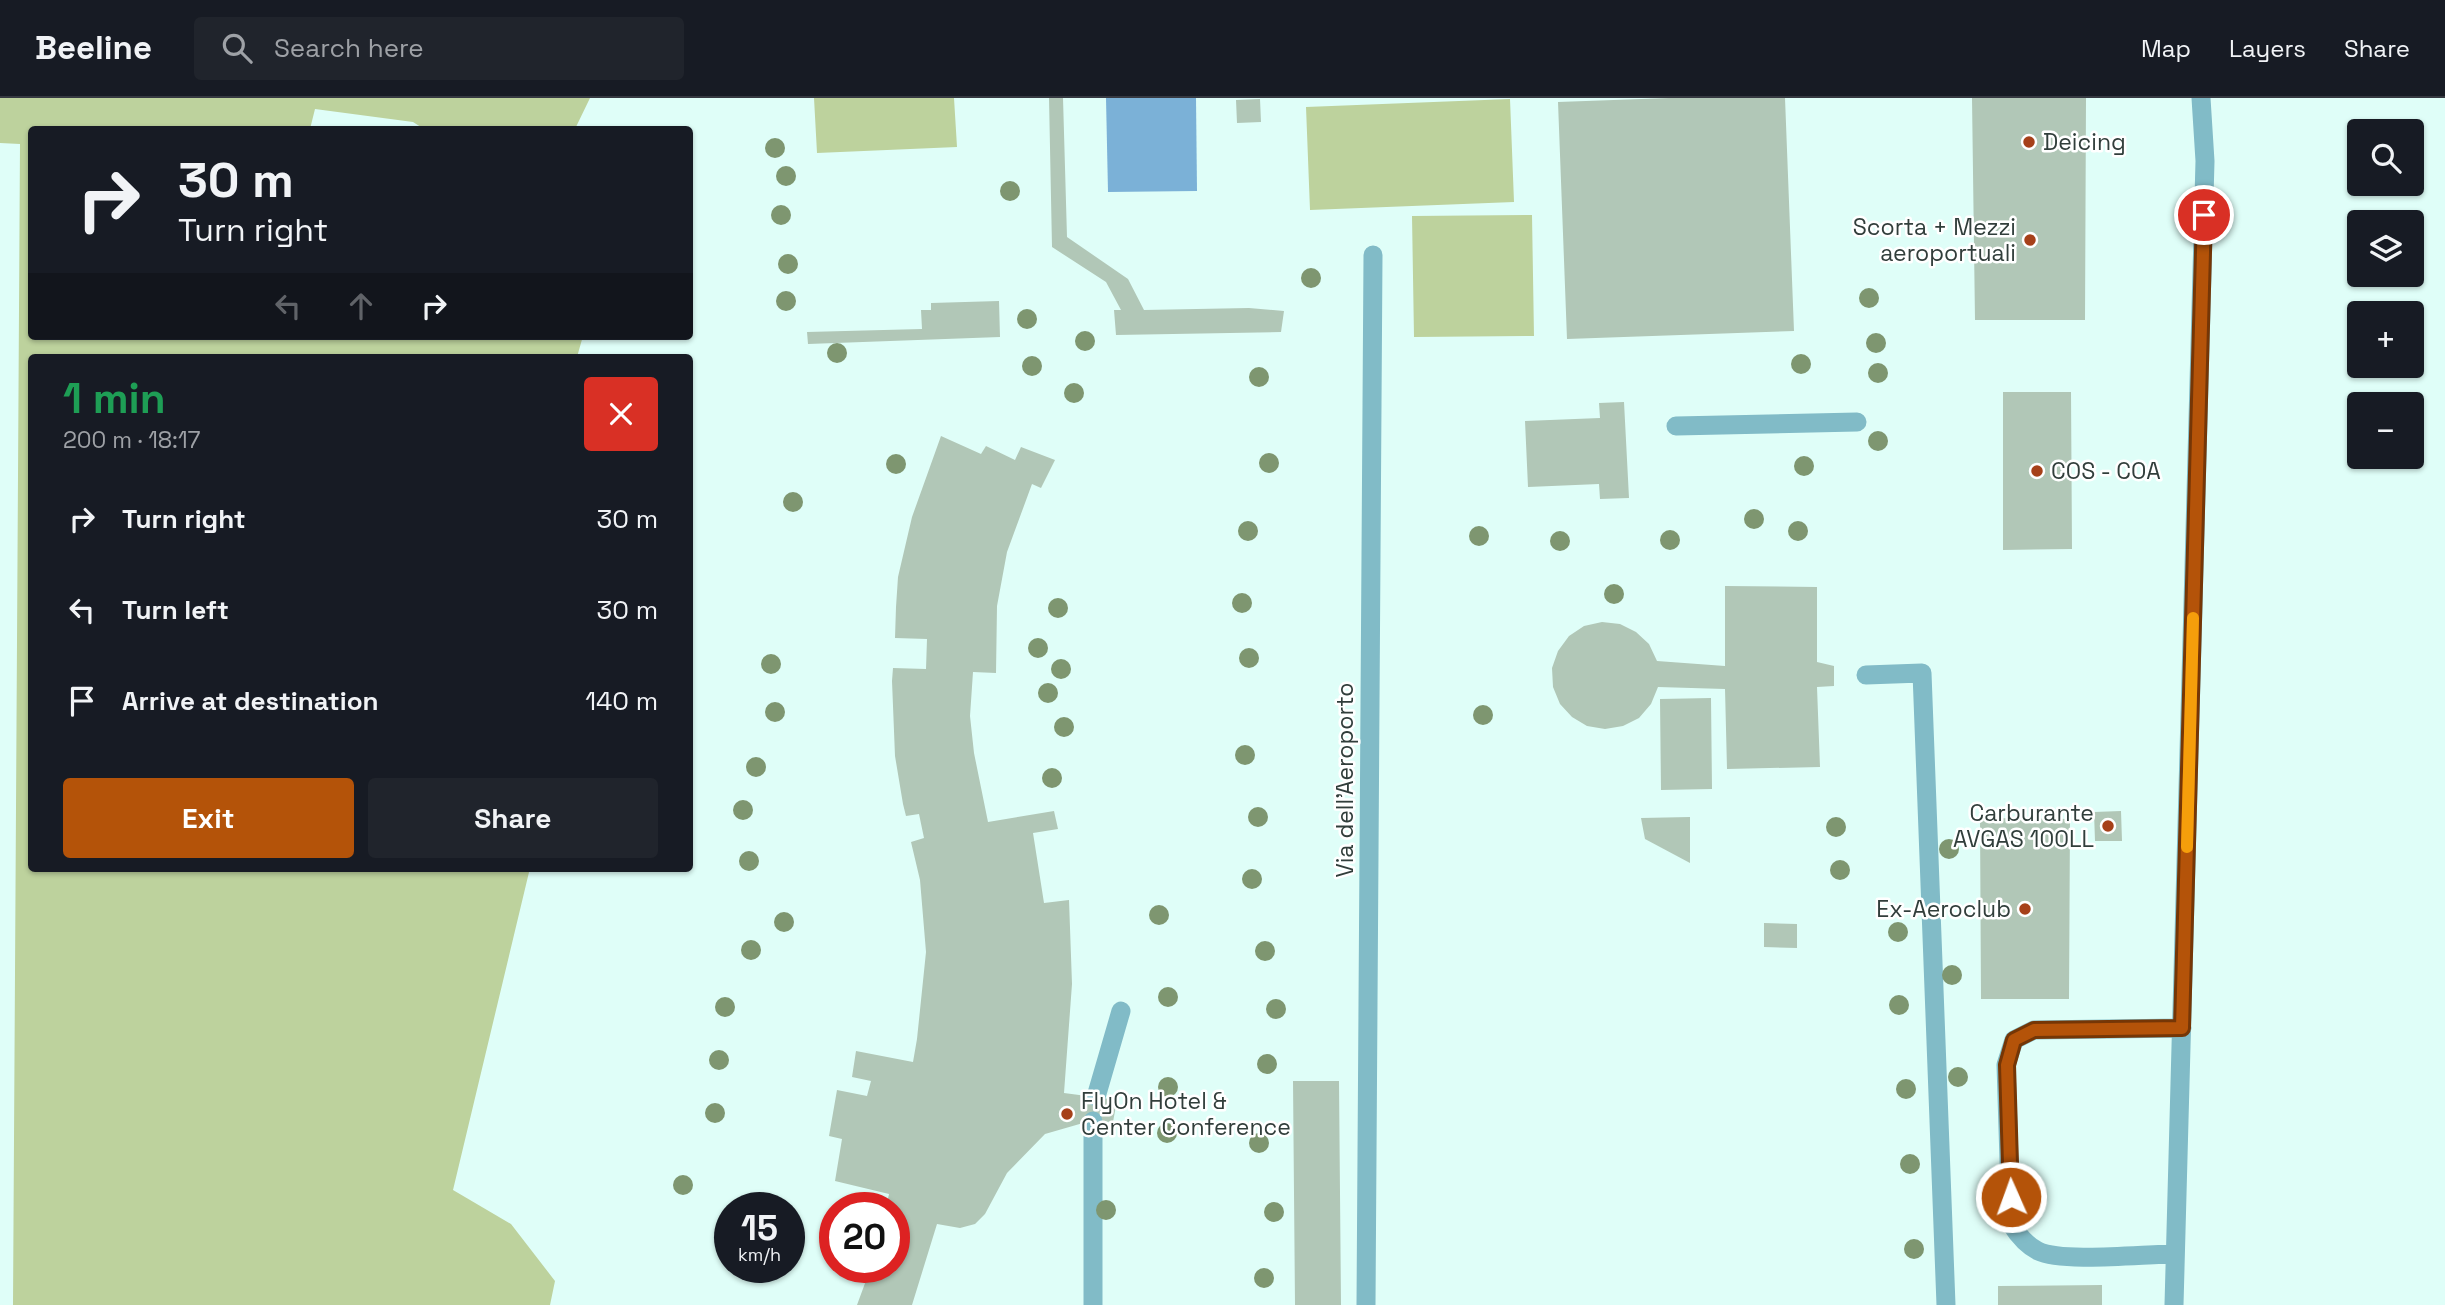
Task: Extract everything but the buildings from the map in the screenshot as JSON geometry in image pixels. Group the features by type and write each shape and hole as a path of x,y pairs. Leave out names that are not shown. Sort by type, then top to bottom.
{"street":[{"path":"2174,1305 2206,161 2201,98"},
{"name":"Via dell'Aeroporto","path":"1366,1305 1373,255"},
{"path":"1676,426 1857,422"},
{"path":"1866,675 1922,673 1946,1305"},
{"path":"1096,1097 1121,1011"},
{"path":"2175,1254 2062,1256 2039,1251 2020,1238 2011,1224 2007,1065 2014,1040 2034,1030 2182,1028"},
{"path":"1093,1121 1093,1305"}],"green space":[{"path":"0,98 590,98 576,126 419,126 413,122 315,109 311,126 28,126 28,340 582,340 578,354 28,354 28,872 529,872 453,1190 511,1224 555,1281 550,1305 13,1305 20,144 0,143"},
{"path":"814,98 954,98 957,147 817,153"},
{"path":"1510,99 1514,202 1310,210 1306,107"},
{"path":"1532,215 1534,336 1414,337 1412,216"}],"water":[{"path":"1106,98 1196,98 1197,191 1108,192"}],"slow traffic":[{"path":"2187,847 2193,618"}],"place":[{"name":"Deicing","path":"2029,142"},
{"name":"Scorta + Mezzi aeroportuali","path":"2030,240"},
{"name":"COS - COA","path":"2037,471"},
{"name":"Carburante AVGAS 100LL","path":"2108,826"},
{"name":"Ex-Aeroclub","path":"2025,909"},
{"name":"FlyOn Hotel & Center Conference","path":"1067,1114"}],"route":[{"path":"2011,1197 2007,1065 2014,1040 2034,1030 2182,1028 2204,215"}]}
